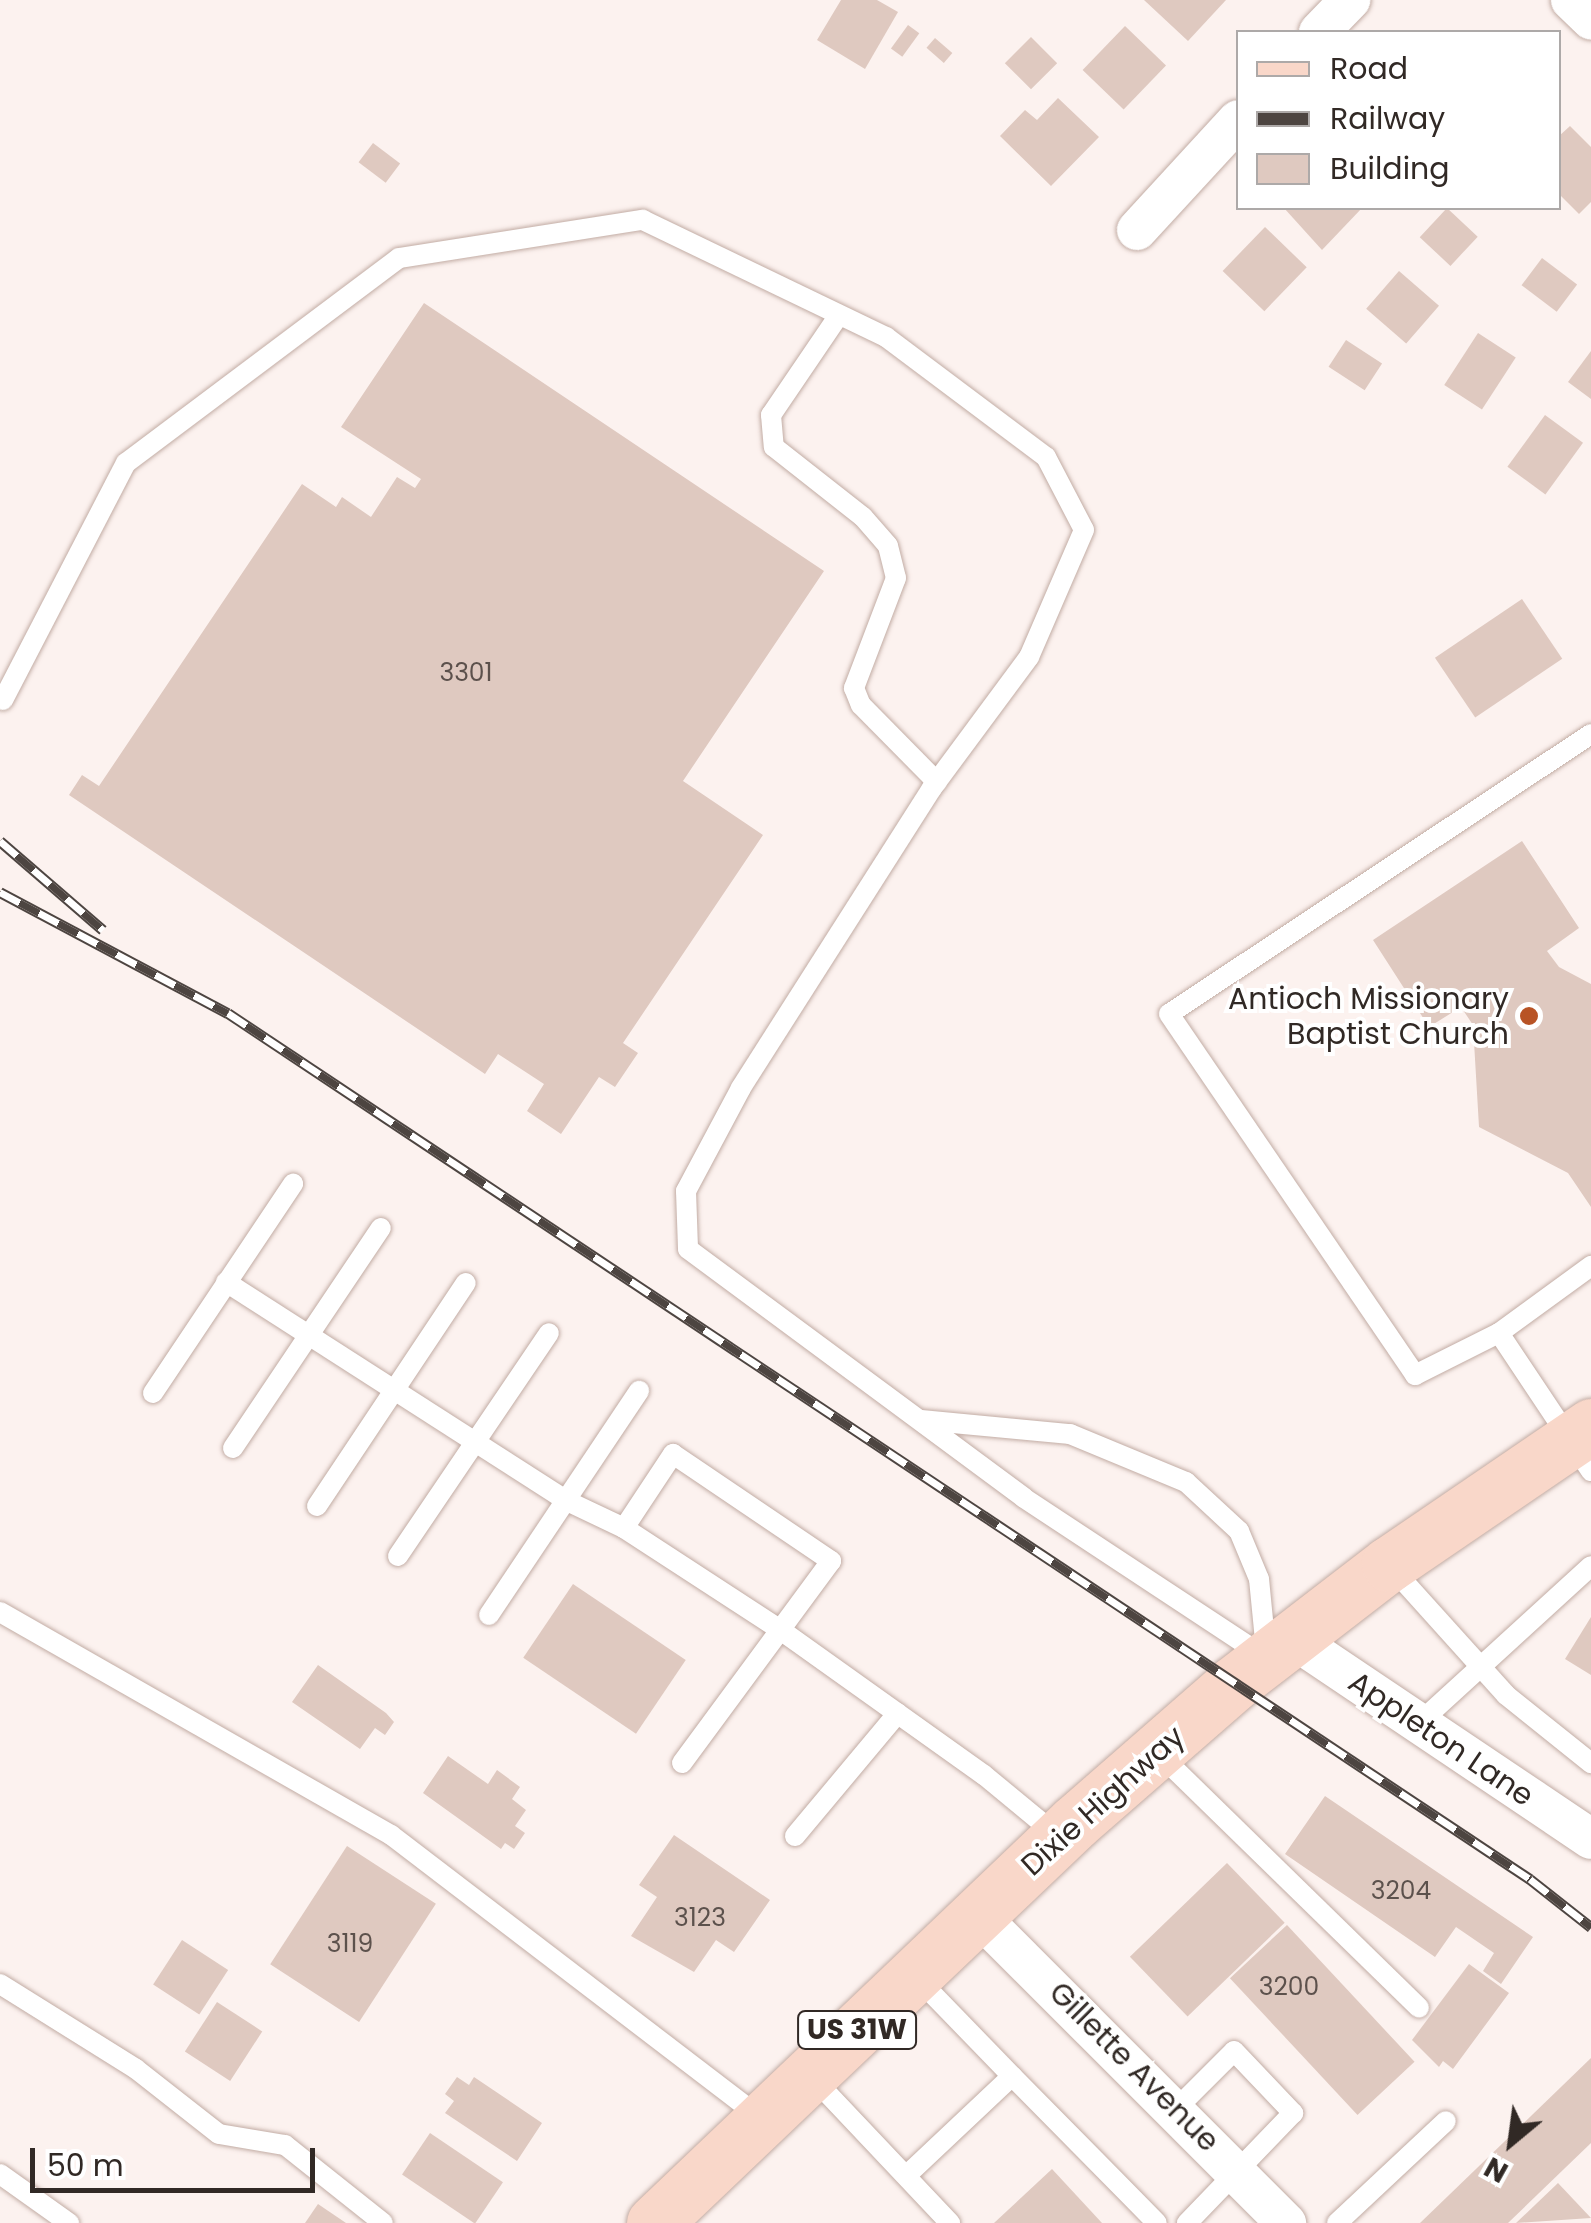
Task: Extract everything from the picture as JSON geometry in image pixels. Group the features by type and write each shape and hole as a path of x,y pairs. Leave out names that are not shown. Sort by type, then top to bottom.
{"main road":[{"name":"Dixie Highway","path":"654,2223 1060,1838 1279,1648 1389,1564 1583,1446"}],"street":[{"path":"1321,30 1350,0"},
{"path":"1571,0 1591,19"},
{"path":"1137,230 1236,122"},
{"name":"Appleton Lane","path":"1279,1648 1418,1724 1591,1839"},
{"name":"Gillette Avenue","path":"978,1915 1286,2223"}],"lane":[{"path":"4,700 126,463 399,258 643,220 886,337 1046,457 1084,530 1030,656 937,782 741,1088 686,1191 688,1249 919,1420 1279,1648"},
{"path":"839,315 771,416 774,447 863,516 888,546 896,578 854,688 862,705 937,782"},
{"path":"1591,734 1169,1014 1414,1374 1499,1333 1591,1266"},
{"path":"153,1393 293,1184"},
{"path":"233,1448 381,1228"},
{"path":"226,1282 565,1500 624,1528 782,1631 1060,1838"},
{"path":"316,1506 466,1283"},
{"path":"398,1556 549,1333"},
{"path":"1499,1333 1583,1446"},
{"path":"489,1615 639,1391"},
{"path":"919,1420 1070,1434 1186,1482 1240,1530 1279,1648"},
{"path":"624,1528 672,1454 831,1561 682,1763"},
{"path":"1389,1564 1482,1669 1591,1762"},
{"path":"1418,1724 1591,1566"},
{"path":"0,1612 391,1835 764,2119"},
{"path":"794,1836 898,1714"},
{"path":"1156,1751 1418,2008"},
{"path":"914,1974 1158,2223"},
{"path":"0,1984 136,2069 219,2134 285,2146 383,2223"},
{"path":"1175,2110 1234,2051 1293,2113 1187,2223"},
{"path":"810,2076 950,2223"},
{"path":"907,2175 1012,2076"},
{"path":"1338,2223 1446,2121"},
{"path":"0,2174 68,2223"}],"building":[{"path":"841,0 877,0 898,12 865,69 817,40"},
{"path":"1144,0 1226,0 1188,41"},
{"path":"908,25 919,33 902,57 891,48"},
{"path":"1125,26 1166,66 1124,109 1083,70"},
{"path":"1031,37 1057,63 1031,89 1005,63"},
{"path":"935,38 952,53 944,63 926,48"},
{"path":"1058,98 1099,137 1051,186 1000,136 1025,110 1037,120"},
{"path":"1570,126 1591,147 1591,202 1579,214 1561,196 1561,134"},
{"path":"373,143 400,163 386,183 359,162"},
{"path":"1286,210 1360,210 1322,250"},
{"path":"1445,210 1478,237 1450,266 1420,237"},
{"path":"1265,227 1307,267 1264,311 1223,271"},
{"path":"1542,258 1577,284 1557,312 1522,285"},
{"path":"1399,271 1439,306 1406,344 1366,309"},
{"path":"424,303 824,571 683,781 763,835 623,1043 638,1053 615,1087 599,1077 561,1134 527,1111 544,1084 498,1054 485,1074 69,795 82,775 99,786 302,484 336,507 342,497 371,517 397,477 415,488 421,479 341,427"},
{"path":"1478,333 1516,358 1482,410 1444,385"},
{"path":"1346,340 1382,363 1365,390 1329,367"},
{"path":"1591,351 1591,399 1568,382"},
{"path":"1545,415 1583,443 1545,494 1507,467"},
{"path":"1522,599 1562,659 1475,717 1435,658"},
{"name":"Antioch Missionary Baptist Church","path":"1522,841 1579,928 1547,951 1559,967 1591,984 1591,1207 1568,1173 1479,1127 1473,1025 1461,1007 1429,1027 1373,940"},
{"path":"573,1584 686,1660 636,1734 523,1658"},
{"path":"1591,1617 1591,1675 1565,1659"},
{"path":"318,1665 386,1713 394,1722 385,1735 375,1728 360,1749 292,1702"},
{"path":"448,1756 488,1784 497,1770 520,1787 512,1799 526,1810 515,1826 525,1833 514,1849 505,1843 501,1849 423,1793"},
{"path":"1325,1796 1533,1937 1501,1984 1483,1971 1494,1953 1456,1927 1435,1957 1285,1854"},
{"path":"674,1835 770,1900 734,1952 716,1940 694,1972 631,1936 657,1897 639,1885"},
{"path":"347,1846 436,1904 359,2022 270,1964"},
{"path":"1227,1863 1285,1923 1188,2016 1130,1957"},
{"path":"1287,1925 1415,2062 1357,2115 1230,1978"},
{"path":"182,1940 228,1970 199,2014 153,1984"},
{"path":"1469,1964 1509,1993 1453,2069 1443,2061 1439,2067 1412,2040"},
{"path":"217,2002 262,2031 230,2081 185,2051"},
{"path":"1591,2058 1591,2143 1508,2223 1420,2223"},
{"path":"457,2077 469,2085 474,2077 542,2123 517,2161 445,2113 454,2101 445,2094"},
{"path":"430,2133 503,2182 474,2223 402,2174"},
{"path":"1052,2169 1102,2223 994,2223"},
{"path":"1558,2183 1591,2218 1516,2223"},
{"path":"318,2204 346,2223 305,2223"}],"railway":[{"path":"0,841 103,930"},
{"path":"0,892 228,1013 1530,1879 1591,1927"}],"place":[{"name":"Antioch Missionary Baptist Church","path":"1529,1016"}]}
